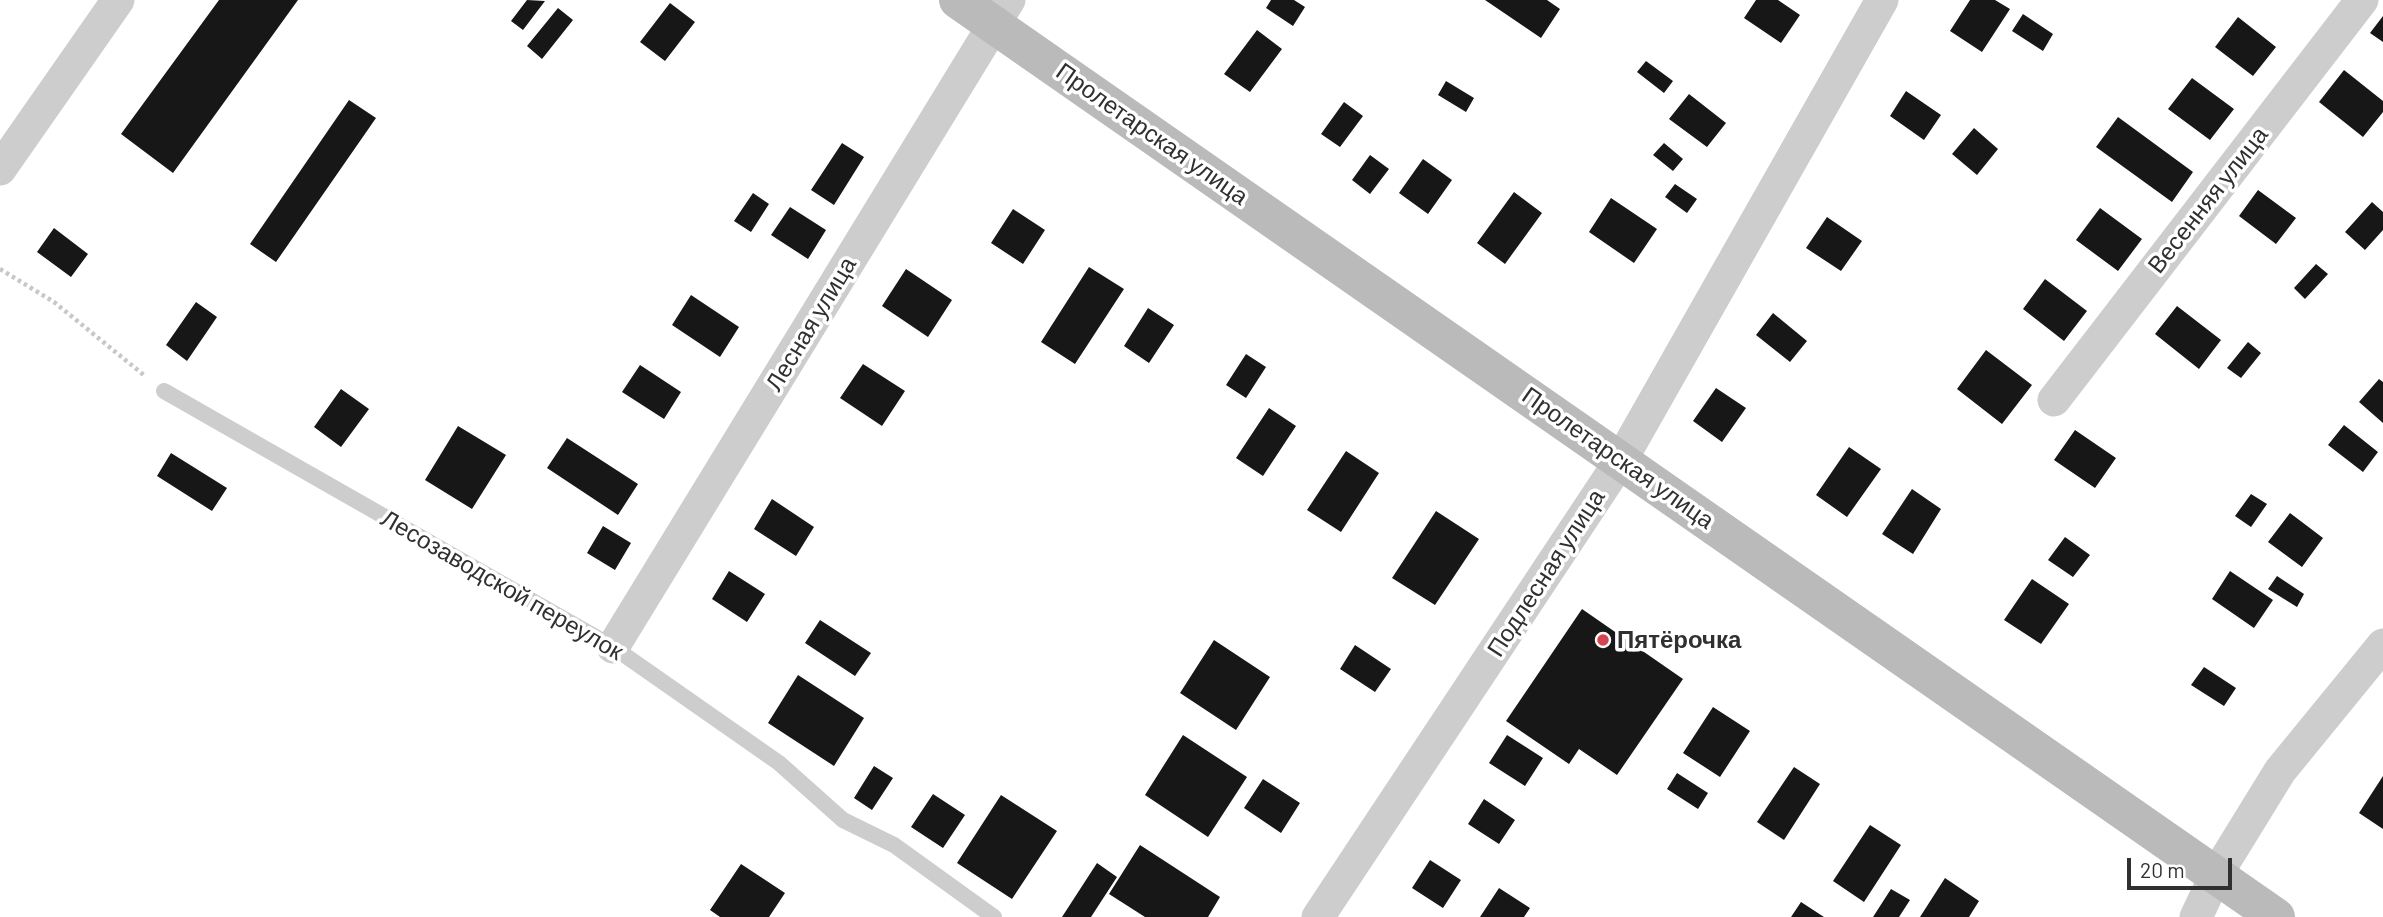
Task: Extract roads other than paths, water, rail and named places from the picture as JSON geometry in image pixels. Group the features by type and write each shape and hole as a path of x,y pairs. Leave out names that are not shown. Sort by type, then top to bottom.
{"street":[{"path":"0,169 118,0"},
{"name":"Пролетарская улица","path":"958,0 1001,12 1621,460 2276,917"},
{"name":"Подлесная улица","path":"1318,917 1621,460 1882,0"},
{"name":"Весенняя улица","path":"2054,400 2362,0"},
{"name":"Лесная улица","path":"613,648 1001,12"},
{"path":"2196,917 2216,875 2280,771 2383,645"}],"lane":[{"name":"Лесозаводской переулок","path":"164,391 613,648 779,763 843,820 894,845 994,917"}],"place":[{"name":"Пятёрочка","path":"1603,640"}]}
